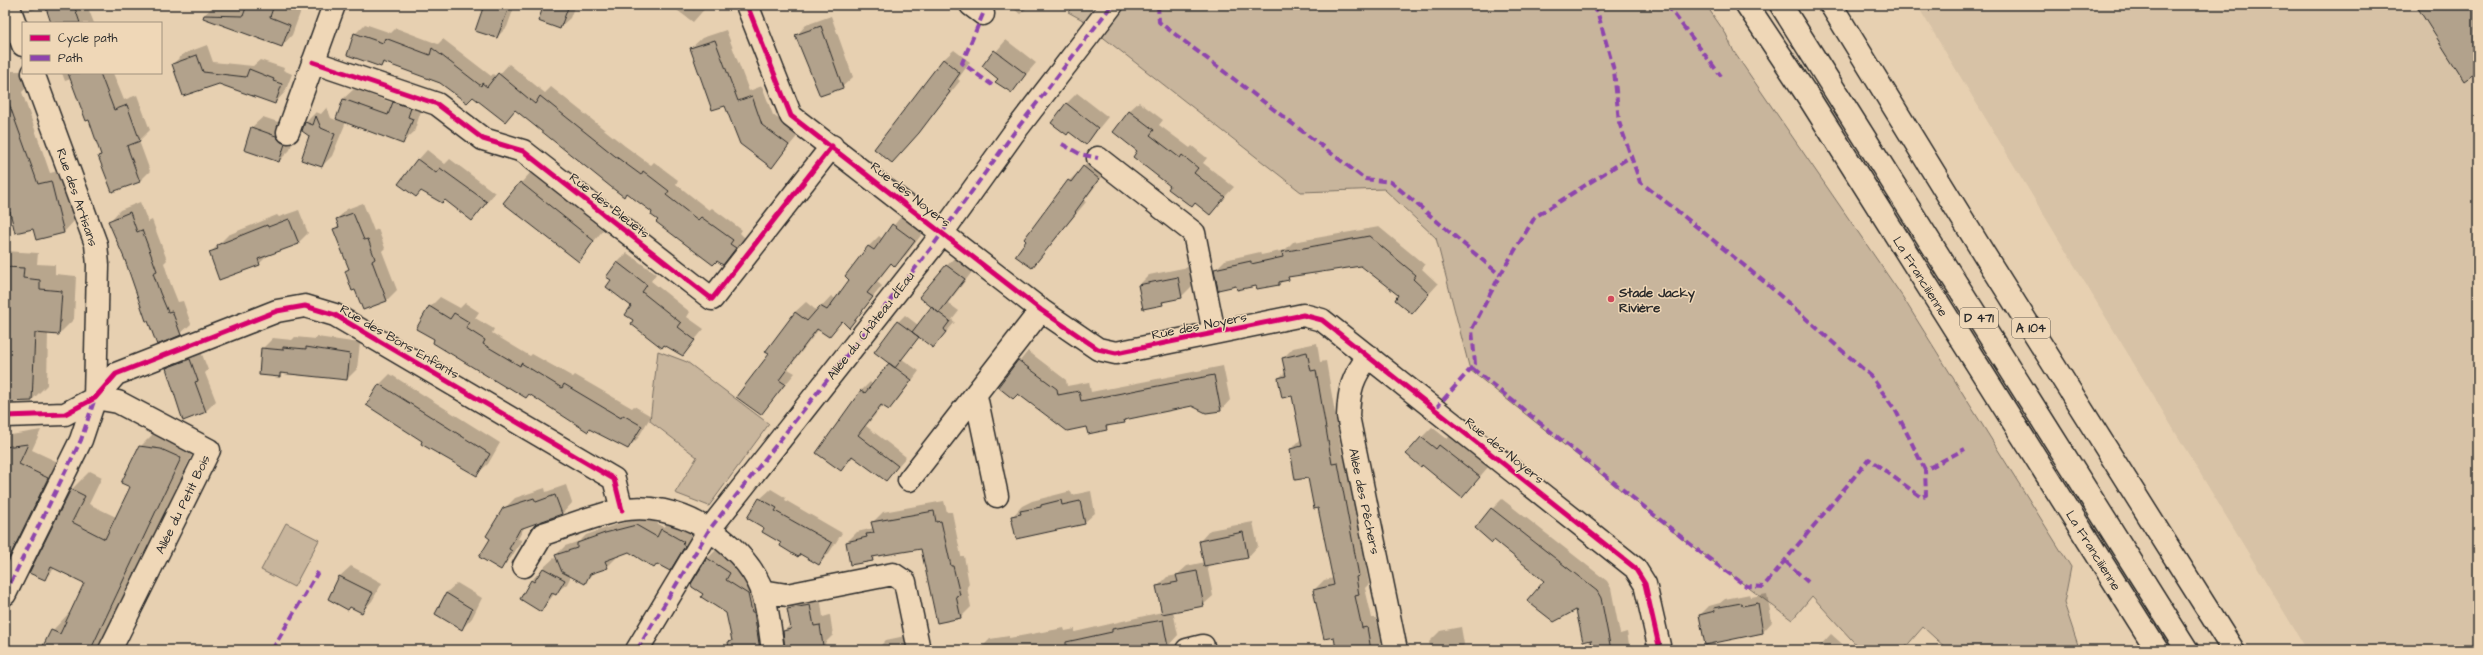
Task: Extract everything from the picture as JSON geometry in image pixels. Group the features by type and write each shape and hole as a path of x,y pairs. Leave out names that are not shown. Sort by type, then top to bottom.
{"main road":[{"path":"8,5 22,42"},
{"path":"288,132 334,5"},
{"name":"Rue des Noyers","path":"747,5 791,116 943,232 1041,310 1098,349 1116,353 1303,315 1322,320 1635,568 1645,584 1660,650"},
{"name":"Allée du Château d'Eau","path":"637,650 709,530 943,232 1013,134 1112,5"},
{"name":"La Francilienne","path":"1748,5 1811,101 2157,650"},
{"name":"D 471","path":"1781,5 2187,650"},
{"name":"A 104","path":"1831,5 1984,254 2234,650"},
{"name":"Rue des Bleuets","path":"313,62 437,104 483,139 523,151 712,299 832,146"},
{"name":"Rue des Artisans","path":"33,74 96,244 98,265 95,398"},
{"path":"1098,158 1194,233 1214,333"},
{"name":"Rue des Bons Enfants","path":"95,398 116,374 277,311 305,306 335,315 614,479 622,510"},
{"path":"909,480 976,396 1041,310"},
{"name":"Allée des Pêchers","path":"1369,356 1357,370 1349,392 1348,416 1396,650"},
{"path":"976,396 997,496"},
{"path":"5,416 65,414 95,398"},
{"path":"5,594 81,440 95,398"},
{"name":"Allée du Petit Bois","path":"95,398 118,402 209,450 110,650"},
{"path":"524,566 543,534 622,510 655,510 684,516 709,530 734,548 747,564 762,591 773,650"},
{"path":"762,591 787,595 893,574 905,582 919,650"}],"shaded area":[{"path":"1075,5 1103,5 1092,25 1068,12"},
{"name":"Stade Jacky Rivière","path":"1105,5 1706,5 1726,34 1734,52 1902,296 2071,567 2064,603 2079,648 2077,650 1948,650 1923,627 1903,650 1861,650 1812,596 1792,620 1676,534 1470,370 1436,238 1384,189 1301,192 1095,31"},
{"path":"1917,5 2478,5 2478,650 2307,650"},
{"path":"658,351 687,362 769,424 709,506 675,493 697,457 650,421"},
{"path":"286,523 319,540 294,587 261,570"}],"building":[{"path":"45,5 74,5 80,22 51,22"},
{"path":"247,5 274,5 270,17 290,25 282,47 203,18 204,15 243,16"},
{"path":"484,5 510,5 497,38 475,31"},
{"path":"544,5 569,5 560,29 538,21"},
{"path":"2416,5 2478,5 2478,71 2464,81"},
{"path":"821,26 843,88 820,96 795,35"},
{"path":"354,33 383,43 385,38 430,55 432,48 481,86 482,83 487,87 498,73 535,104 540,96 615,156 641,175 643,171 669,191 666,195 698,220 701,217 733,240 730,244 736,248 723,265 717,261 713,265 656,222 658,220 651,215 652,212 626,193 624,197 515,110 505,122 473,97 467,103 440,83 383,62 381,67 347,55"},
{"path":"715,40 738,101 752,96 762,125 789,145 772,168 740,144 725,106 712,110 690,48"},
{"path":"994,50 1026,74 1012,93 995,82 998,79 982,66"},
{"path":"197,55 203,72 246,77 249,69 274,79 273,81 282,84 275,104 219,84 183,96 172,64"},
{"path":"943,59 960,73 948,90 950,92 919,133 892,163 874,149"},
{"path":"68,74 100,74 114,110 127,105 140,141 127,146 140,182 112,192 98,156 101,155 89,120 86,121"},
{"path":"7,98 38,184 51,181 64,233 36,240 33,229 15,233 10,212 7,212 5,204 5,99"},
{"path":"343,99 388,115 393,102 411,108 408,117 413,119 403,144 336,119"},
{"path":"1066,103 1098,128 1086,145 1069,132 1067,135 1051,123"},
{"path":"1129,111 1154,130 1150,135 1180,158 1182,155 1198,168 1194,173 1225,197 1210,215 1195,203 1192,207 1168,189 1170,186 1133,157 1137,151 1113,132"},
{"path":"316,116 321,128 335,134 322,167 301,160 309,136 302,131 305,122 313,125"},
{"path":"251,127 276,136 285,144 279,162 244,150"},
{"path":"417,159 436,173 440,168 487,202 472,221 445,200 442,203 421,191 416,197 398,184"},
{"path":"1083,166 1099,179 1075,212 1076,213 1032,268 1015,256 1026,241 1024,239 1068,180 1071,182"},
{"path":"520,182 594,241 579,262 503,203"},
{"path":"130,212 137,232 142,230 157,271 153,273 160,293 168,312 172,311 181,335 157,345 148,321 146,321 125,260 108,221"},
{"path":"353,213 364,240 368,239 375,259 372,261 387,301 363,310 355,290 352,291 345,271 349,269 333,229 339,227 336,219"},
{"path":"289,219 299,244 258,259 260,265 219,280 209,252 218,249 217,245 267,225 268,227"},
{"path":"892,224 915,241 895,267 891,263 867,293 873,297 849,328 842,321 829,337 817,329 779,380 785,384 761,415 736,397 769,354 765,352 795,312 807,321 820,306 827,310 849,280 845,276 868,246 874,250"},
{"path":"1369,236 1416,275 1413,279 1429,294 1412,314 1395,300 1398,295 1361,266 1288,277 1289,280 1279,282 1279,285 1257,289 1256,286 1237,290 1236,286 1218,290 1214,269 1251,261 1251,264 1283,257 1282,252"},
{"path":"617,262 647,285 642,292 681,323 678,327 695,340 683,356 664,345 662,348 631,324 633,320 625,315 631,306 606,287 611,280 606,277"},
{"path":"946,265 965,279 939,313 919,297"},
{"path":"5,267 24,268 23,278 40,280 40,289 62,291 59,335 35,333 32,401 5,402"},
{"path":"1178,277 1182,298 1162,302 1163,305 1143,309 1138,285"},
{"path":"429,306 450,319 454,313 469,322 466,328 485,340 483,344 520,366 521,363 562,388 564,384 621,418 623,415 642,426 628,449 589,429 588,432 529,394 526,398 508,387 507,388 433,343 434,339 416,329"},
{"path":"931,307 950,321 944,329 946,332 933,348 912,332"},
{"path":"897,321 919,337 895,368 874,352"},
{"path":"283,347 306,349 306,347 350,354 347,380 280,373 280,377 259,375 261,348 283,350"},
{"path":"1307,352 1311,371 1316,370 1332,464 1338,463 1359,576 1356,577 1359,595 1355,596 1362,628 1367,627 1371,650 1336,650 1334,637 1324,639 1313,590 1334,585 1318,508 1314,509 1308,478 1295,480 1290,449 1302,446 1292,396 1282,398 1278,378 1286,376 1282,358"},
{"path":"190,359 198,381 195,382 206,412 183,421 166,368"},
{"path":"1018,360 1057,389 1058,395 1079,391 1081,401 1214,375 1221,411 1206,413 1192,406 1124,420 1125,423 1106,426 1107,430 1088,434 1086,427 1067,431 1018,394 1013,399 998,387"},
{"path":"889,363 912,380 889,410 881,405 858,435 898,466 886,481 852,456 841,471 816,453 861,390 865,393"},
{"path":"379,384 490,454 477,476 421,444 422,441 366,405"},
{"path":"1421,437 1436,449 1439,445 1480,477 1462,498 1422,465 1421,467 1406,454"},
{"path":"28,444 19,464 48,478 7,562 5,561 5,447"},
{"path":"139,446 161,449 181,458 91,649 94,650 41,650 51,630 60,634 84,583 51,567 45,580 29,573 71,489 85,496 72,522 105,539 130,487 121,483"},
{"path":"555,495 562,514 520,529 509,549 512,551 501,570 479,557 490,539 486,536 503,508 534,498 536,502"},
{"path":"759,498 777,508 775,511 832,543 819,565 800,554 798,557 780,546 781,543 762,532 764,528 747,518"},
{"path":"1061,500 1062,505 1080,501 1085,524 1016,539 1011,516 1021,514 1020,511 1041,507 1041,505"},
{"path":"1491,508 1597,591 1601,598 1611,650 1593,650 1591,640 1583,642 1576,610 1554,622 1527,601 1544,581 1494,540 1492,543 1475,528"},
{"path":"934,511 936,522 941,521 951,566 953,566 960,595 956,596 961,618 937,623 921,549 872,557 873,561 850,565 846,542 867,537 866,534 874,533 871,522"},
{"path":"636,525 657,537 661,529 684,542 682,544 685,546 670,571 657,564 654,568 629,552 605,561 608,568 590,574 585,584 562,572 555,555 577,548 577,543 605,533"},
{"path":"1243,532 1248,558 1204,566 1199,541"},
{"path":"707,558 730,573 726,580 748,594 752,612 754,612 760,650 729,650 728,642 732,641 726,613 701,597 703,594 692,587 691,584"},
{"path":"543,568 565,580 556,595 552,593 541,612 520,599 531,580 534,582"},
{"path":"1197,571 1204,606 1162,614 1156,586 1178,582 1176,575"},
{"path":"339,576 373,593 362,613 350,607 348,610 328,599"},
{"path":"446,593 472,609 462,630 435,614"},
{"path":"1741,603 1742,606 1758,603 1763,633 1705,645 1699,615 1715,611 1714,608"},
{"path":"810,605 814,626 820,625 823,646 785,650 783,631 791,629 787,609"},
{"path":"1163,620 1168,647 1151,650 1066,650 1066,642 1112,632 1112,629"}],"marked path":[{"path":"637,650 709,530 932,247 1013,134 1112,5"},
{"path":"1158,5 1159,22 1365,179 1391,182 1500,275"},
{"path":"1593,5 1598,14 1614,70 1619,122 1640,182 1768,285 1871,376 1896,411 1925,470 1965,449"},
{"path":"1667,5 1721,76"},
{"path":"983,14 962,63 992,85"},
{"path":"1062,144 1080,154 1098,158"},
{"path":"1435,409 1475,364 1472,329 1500,275 1535,217 1630,157"},
{"path":"1472,368 1700,552 1746,586 1763,587 1869,459 1921,497 1926,495 1925,470"},
{"path":"5,594 81,440 95,398"},
{"path":"1785,561 1808,582"},
{"path":"272,650 318,572"}],"cycle path":[{"path":"747,5 791,116 1041,310 1098,349 1116,353 1303,315 1322,320 1635,568 1645,584 1660,650"},
{"path":"313,62 437,104 483,139 523,151 712,299 832,146"},
{"path":"5,416 65,414 95,398 116,374 277,311 305,306 335,315 614,479 622,510"}],"place":[{"name":"Stade Jacky Rivière","path":"1611,299"}]}
